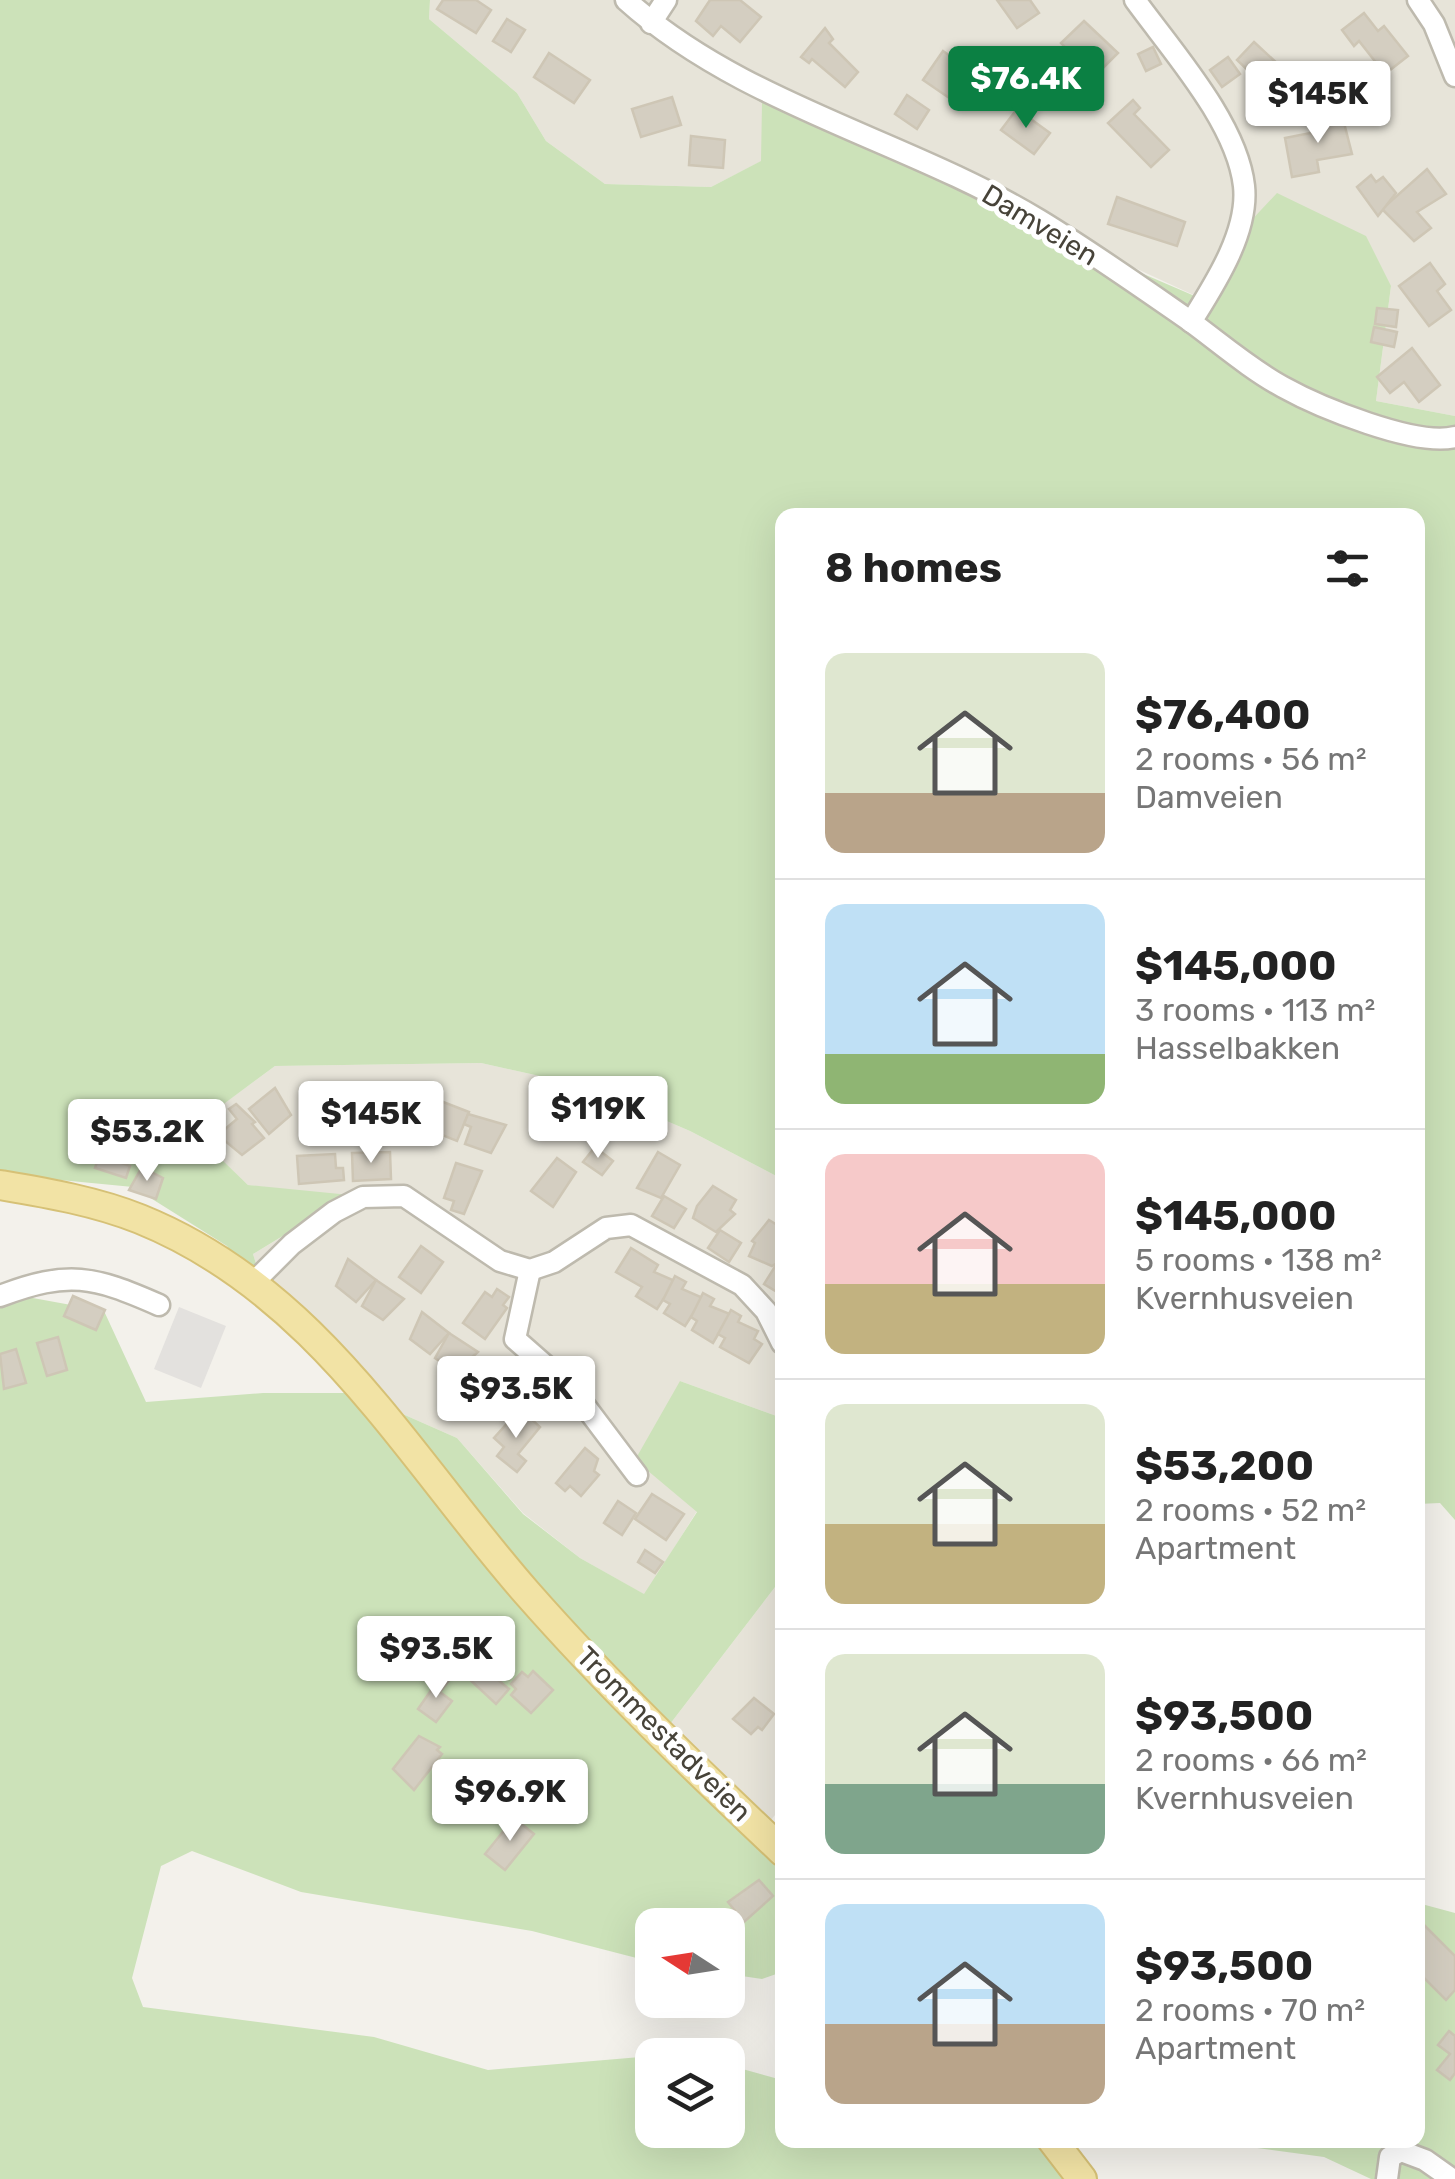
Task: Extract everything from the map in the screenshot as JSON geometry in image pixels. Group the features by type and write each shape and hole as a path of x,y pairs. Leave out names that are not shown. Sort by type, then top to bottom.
{"main road":[{"name":"Trommestadveien","path":"0,1185 83,1201 138,1218 188,1241 252,1284 351,1372 525,1592 634,1708 775,1844"},
{"path":"1058,2148 1082,2179"}],"street":[{"name":"Damveien","path":"626,0 684,48 748,82 938,164 1039,220 1283,388 1408,434 1440,440 1455,437"},
{"path":"651,23 666,0"},
{"path":"1135,0 1234,146 1244,188 1241,221 1211,290 1191,322"},
{"path":"1418,0 1434,24 1455,76"},
{"path":"252,1284 292,1244 334,1212 363,1197 382,1194 404,1196 500,1261 530,1270 554,1262 606,1228 631,1225 742,1286 766,1311 775,1329"},
{"path":"530,1270 515,1338 573,1390 637,1475"},
{"path":"0,1296 68,1277 103,1283 160,1304"},
{"path":"1388,2179 1390,2157 1401,2151 1425,2160 1452,2179"}],"shaded area":[{"path":"430,0 1455,0 1455,416 1376,401 1391,286 1198,297 722,78 762,102 762,161 711,187 605,184 546,141 517,93 429,19"},
{"path":"481,1063 585,1086 690,1131 775,1175 775,1415 680,1381 697,1511 645,1595 580,1558 523,1513 457,1438 355,1393 271,1312 253,1254 348,1197 248,1185 189,1129 275,1066"},
{"path":"179,1307 226,1326 201,1388 154,1369"},
{"path":"775,1587 775,1815 757,1836 657,1741"}],"green space":[{"path":"0,0 430,0 429,19 517,93 546,141 605,184 711,187 761,161 762,103 721,78 723,74 1090,251 1197,297 1246,226 1277,193 1366,236 1391,286 1376,401 1455,416 1455,1520 1440,1503 1425,1504 1425,508 775,508 775,1175 690,1131 585,1086 481,1063 275,1066 190,1129 248,1185 350,1195 253,1254 271,1312 227,1246 133,1187 50,1179 0,1198"},
{"path":"0,1292 104,1311 146,1402 263,1393 355,1393 457,1438 523,1514 580,1558 644,1594 697,1512 635,1460 680,1381 775,1415 775,1587 657,1741 775,1835 775,1974 762,1979 745,1976 745,1908 635,1908 635,1958 532,1931 301,1892 192,1851 161,1866 132,1978 143,2007 374,2037 488,2070 635,2057 635,2148 745,2148 745,2070 775,2078 775,2148 1060,2148 1093,2179 0,2179"},
{"path":"1425,1905 1455,1913 1455,2179 1371,2179 1324,2157 1257,2148 1425,2148"}],"building":[{"path":"443,0 476,0 491,10 476,33 437,9"},
{"path":"710,0 740,0 761,17 740,42 721,26 713,36 696,21"},
{"path":"997,0 1030,0 1039,13 1017,28"},
{"path":"1364,13 1378,31 1384,26 1408,56 1385,74 1359,41 1354,46 1342,30"},
{"path":"507,19 525,30 511,52 493,41"},
{"path":"1084,21 1118,53 1094,77 1061,43"},
{"path":"825,28 833,39 829,43 858,72 845,87 812,59 809,63 801,57"},
{"path":"1254,42 1293,78 1276,97 1237,60"},
{"path":"1153,47 1161,64 1146,71 1138,54"},
{"path":"943,51 962,64 956,74 974,87 961,106 923,80"},
{"path":"549,53 590,80 574,103 534,77"},
{"path":"1228,57 1240,74 1222,87 1210,70"},
{"path":"907,95 929,110 917,129 895,114"},
{"path":"672,97 681,125 641,137 632,109"},
{"path":"1133,100 1140,108 1134,114 1169,150 1151,167 1108,123"},
{"path":"1017,109 1050,133 1034,154 1001,130"},
{"path":"1341,111 1352,154 1317,160 1319,172 1292,177 1285,138 1326,130 1323,114"},
{"path":"691,136 725,140 723,168 689,165"},
{"path":"1427,169 1446,194 1417,212 1431,228 1414,241 1382,209"},
{"path":"1371,175 1376,182 1383,177 1396,193 1378,216 1357,187"},
{"path":"1117,197 1185,222 1177,246 1108,224"},
{"path":"1430,263 1445,284 1437,291 1451,310 1429,326 1399,286"},
{"path":"1377,308 1398,310 1396,327 1375,324"},
{"path":"1374,327 1397,332 1394,347 1371,342"},
{"path":"1412,348 1440,385 1419,402 1404,382 1390,393 1377,377"},
{"path":"400,1086 397,1117 369,1118 367,1088"},
{"path":"275,1088 291,1115 269,1134 249,1109"},
{"path":"361,1088 362,1120 334,1120 327,1090"},
{"path":"438,1100 469,1112 457,1141 432,1131"},
{"path":"236,1104 255,1122 252,1124 264,1138 242,1155 218,1135 237,1119 229,1109"},
{"path":"468,1114 506,1125 491,1153 465,1144 471,1127 464,1124"},
{"path":"595,1147 613,1161 602,1175 583,1162"},
{"path":"102,1148 115,1153 113,1160 130,1166 126,1178 95,1168"},
{"path":"390,1152 391,1179 353,1181 352,1153"},
{"path":"658,1152 680,1165 661,1198 637,1188"},
{"path":"335,1154 336,1168 343,1168 344,1180 299,1184 297,1156"},
{"path":"557,1158 576,1172 553,1207 531,1191"},
{"path":"456,1163 482,1171 464,1214 451,1210 454,1201 444,1198"},
{"path":"142,1167 163,1178 156,1199 129,1190"},
{"path":"713,1186 736,1200 730,1210 735,1214 716,1232 693,1218"},
{"path":"664,1196 686,1209 674,1228 652,1216"},
{"path":"769,1220 775,1224 775,1264 749,1256 755,1243 752,1241"},
{"path":"720,1230 741,1243 729,1262 708,1248"},
{"path":"421,1246 443,1262 421,1293 399,1277"},
{"path":"631,1248 658,1265 654,1272 675,1281 657,1309 636,1296 642,1287 616,1272"},
{"path":"348,1259 376,1280 356,1302 336,1286"},
{"path":"775,1267 775,1291 764,1284"},
{"path":"675,1276 686,1282 682,1289 703,1298 685,1326 664,1313 670,1304 663,1300"},
{"path":"376,1280 404,1299 383,1320 362,1306"},
{"path":"497,1289 509,1297 503,1305 507,1308 485,1339 463,1323 485,1292 492,1297"},
{"path":"703,1293 714,1299 710,1306 730,1314 713,1343 692,1330 697,1321 691,1317"},
{"path":"73,1296 105,1310 96,1330 64,1316"},
{"path":"731,1310 741,1316 738,1322 758,1331 754,1339 762,1344 749,1363 720,1347 725,1338 718,1334"},
{"path":"422,1312 449,1333 430,1354 410,1339"},
{"path":"449,1333 478,1352 456,1372 435,1358"},
{"path":"58,1337 67,1370 47,1376 37,1343"},
{"path":"16,1349 26,1383 4,1389 0,1354"},
{"path":"528,1416 540,1427 518,1454 526,1461 517,1472 497,1456 504,1447 494,1438 512,1418 521,1425"},
{"path":"585,1448 598,1459 594,1471 599,1475 581,1496 570,1486 565,1491 556,1483"},
{"path":"652,1494 684,1514 666,1540 635,1519"},
{"path":"618,1501 636,1513 622,1535 604,1523"},
{"path":"645,1550 663,1562 655,1573 638,1562"},
{"path":"480,1665 509,1689 496,1704 468,1678"},
{"path":"533,1671 553,1690 531,1713 511,1695 516,1689 511,1684 522,1672 528,1677"},
{"path":"451,1678 440,1692 452,1701 436,1722 418,1709 439,1679"},
{"path":"754,1698 774,1714 762,1730 758,1727 751,1734 733,1719"},
{"path":"419,1736 440,1747 437,1750 442,1754 414,1790 393,1769"},
{"path":"514,1818 534,1834 505,1870 485,1854"},
{"path":"759,1880 773,1896 745,1921 745,1908 733,1908 728,1902"},
{"path":"1425,1926 1455,1956 1455,1990 1446,2000 1425,1979"},
{"path":"1449,2031 1455,2036 1455,2073 1450,2080 1437,2070 1450,2054 1438,2045"}]}
